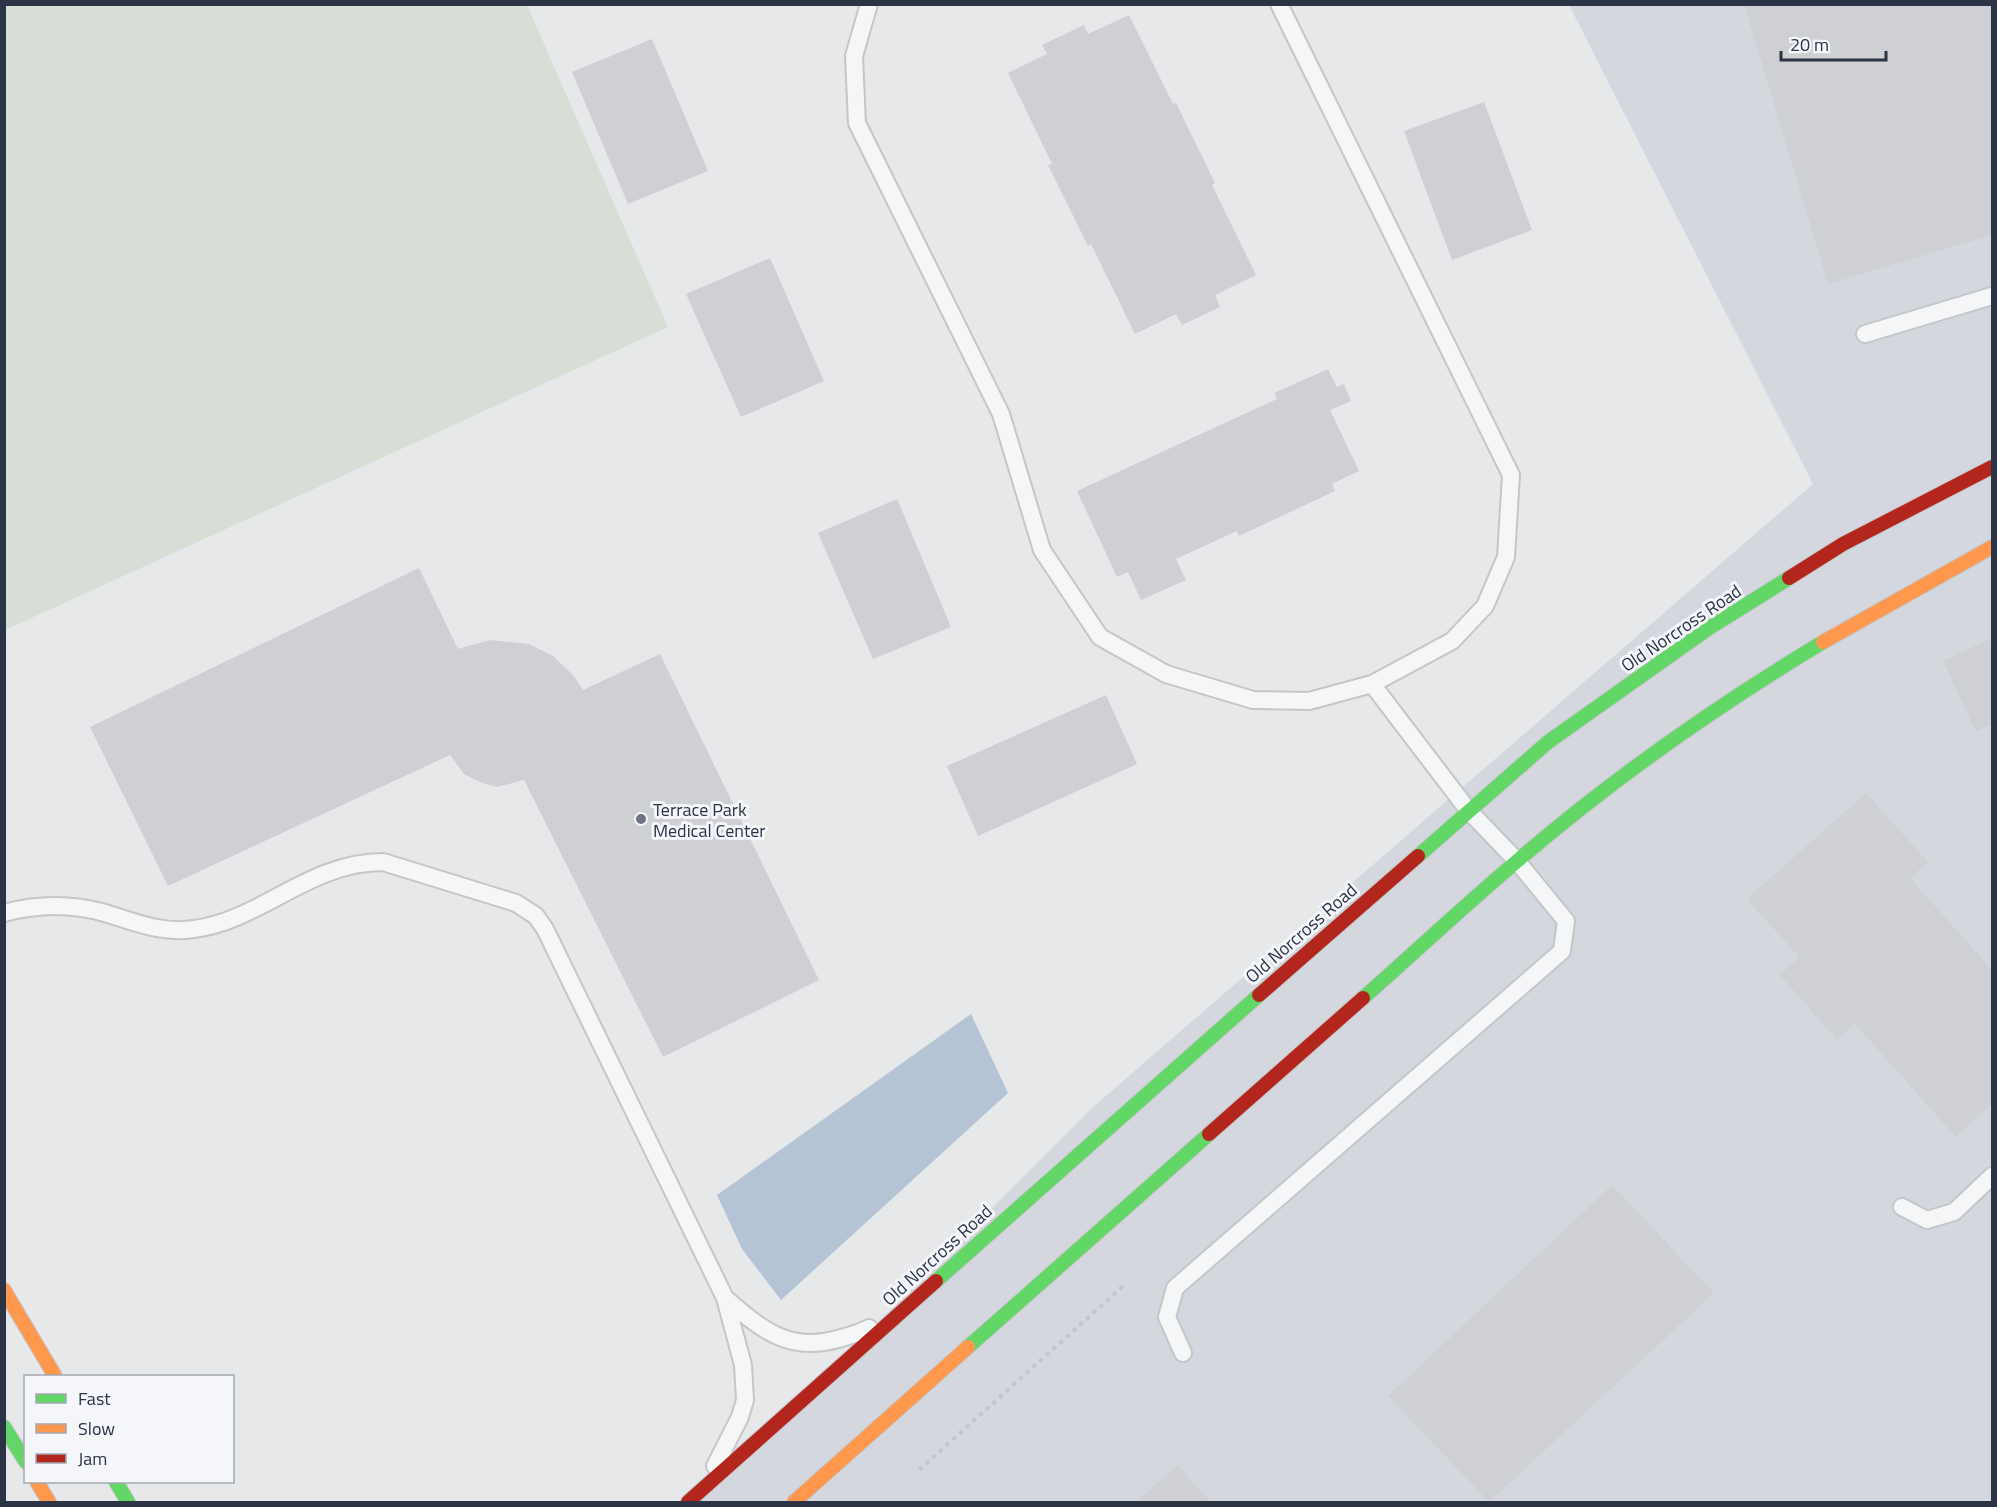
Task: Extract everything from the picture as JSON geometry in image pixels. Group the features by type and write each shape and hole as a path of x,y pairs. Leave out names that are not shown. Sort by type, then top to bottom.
{"main road":[{"name":"Old Norcross Road","path":"688,1503 904,1308 1548,742 1709,628 1843,544 1992,467"},
{"path":"794,1503 1517,861 1603,790 1750,685 1905,591 1992,547"},
{"path":"4,1290 54,1375"},
{"path":"4,1426 24,1459"},
{"path":"38,1483 49,1503"},
{"path":"117,1483 128,1503"}],"lane":[{"path":"868,4 854,56 857,123 1001,414 1042,550 1100,637 1166,674 1253,700 1309,701 1372,684 1452,641 1485,606 1506,557 1510,475 1279,4"},
{"path":"1865,334 1992,296"},
{"path":"1183,1353 1167,1317 1175,1288 1562,951 1566,921 1517,861 1468,810 1372,684"},
{"path":"4,913 32,908 74,907 108,914 158,930 192,930 224,921 324,873 369,862 383,862 516,903 536,916 545,929 725,1298 743,1365 745,1400 740,1417 701,1491"},
{"path":"1902,1207 1927,1220 1954,1212 1992,1176"},
{"path":"725,1298 767,1332 804,1344 829,1341 862,1332 904,1308"}],"path":[{"path":"920,1470 1123,1286"}],"shaded area":[{"path":"4,5 527,5 668,327 5,630"},
{"path":"1569,5 1992,5 1992,1502 699,1502 1093,1107 1813,484"}],"water":[{"path":"971,1014 1008,1093 781,1300 742,1249 717,1195"}],"building":[{"path":"1744,4 1992,4 1992,235 1828,284"},
{"path":"1129,15 1173,104 1176,103 1215,183 1212,185 1256,275 1215,295 1220,307 1182,325 1176,314 1135,334 1091,244 1088,246 1048,165 1052,164 1008,73 1047,54 1042,45 1084,25 1088,34"},
{"path":"652,39 708,171 628,204 572,72"},
{"path":"1484,102 1532,230 1452,260 1404,131"},
{"path":"770,258 824,381 741,417 686,294"},
{"path":"1328,369 1337,387 1344,384 1351,401 1330,410 1359,471 1332,484 1335,491 1239,536 1237,531 1176,559 1186,580 1141,600 1128,572 1117,577 1077,491 1277,399 1274,393"},
{"path":"897,499 951,627 873,659 818,533"},
{"name":"Terrace Park Medical Center","path":"419,568 458,649 490,640 529,644 553,656 574,676 583,690 660,654 819,980 663,1057 524,780 497,787 482,783 464,774 450,755 168,886 90,727"},
{"path":"1992,638 1992,724 1976,732 1943,661"},
{"path":"1106,695 1137,764 978,836 947,766"},
{"path":"1866,793 1928,862 1910,878 1992,970 1992,1104 1956,1137 1855,1024 1837,1040 1780,975 1799,957 1747,899"},
{"path":"1612,1185 1714,1293 1489,1502 1388,1396"},
{"path":"1177,1465 1211,1502 1137,1502"}],"traffic: fast":[{"path":"1418,856 1548,742 1709,628 1789,578"},
{"path":"1363,998 1497,879 1626,773 1743,692 1823,642"},
{"path":"936,1281 1259,995"},
{"path":"968,1347 1209,1134"},
{"path":"4,1427 24,1459"},
{"path":"117,1483 128,1502"}],"traffic: slow":[{"path":"1823,642 1992,547"},
{"path":"4,1290 54,1375"},
{"path":"794,1502 968,1347"},
{"path":"38,1483 49,1502"}],"traffic: jam":[{"path":"1789,578 1843,544 1992,467"},
{"path":"1259,995 1418,856"},
{"path":"1209,1134 1363,998"},
{"path":"688,1502 936,1281"}],"place":[{"name":"Terrace Park Medical Center","path":"641,819"}]}
